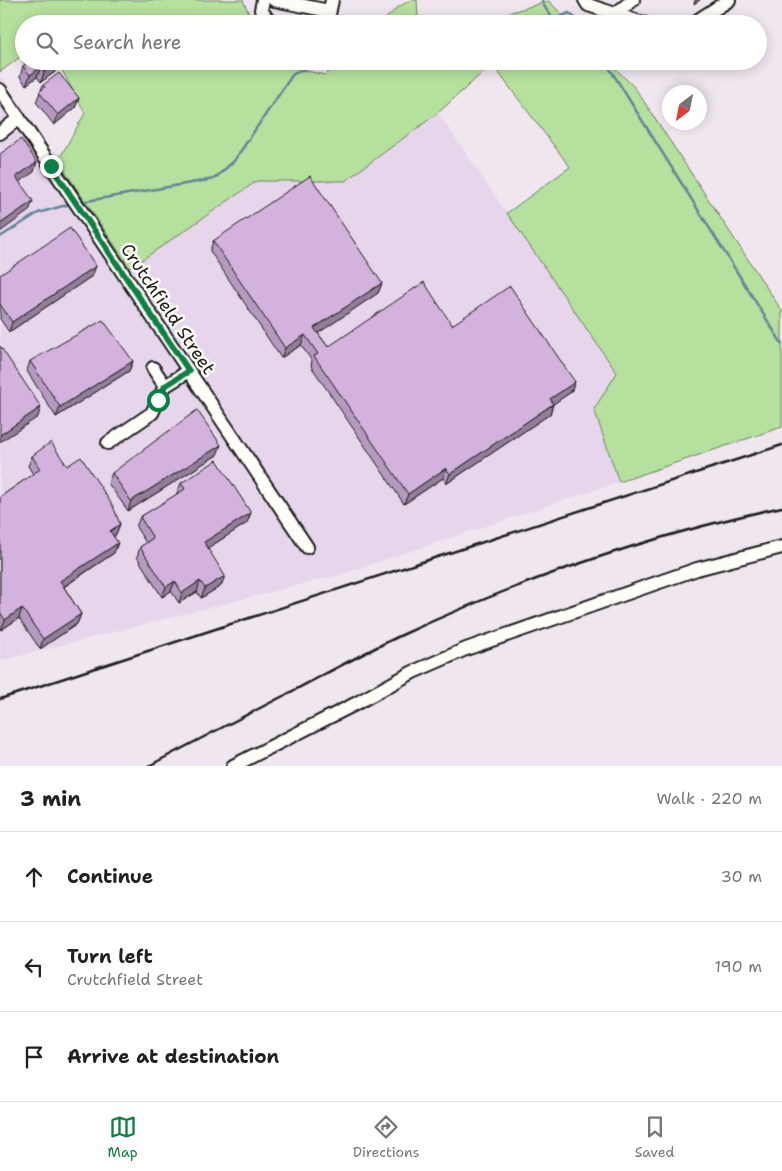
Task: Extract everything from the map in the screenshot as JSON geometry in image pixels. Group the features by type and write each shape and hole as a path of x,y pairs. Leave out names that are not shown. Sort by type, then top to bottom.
{"street":[{"path":"263,0 261,10 265,15"},
{"path":"274,0 329,12"},
{"path":"585,0 588,5 618,15"},
{"path":"615,14 633,0"},
{"path":"706,15 729,0"},
{"name":"Crutchfield Street","path":"4,97 307,547"},
{"path":"0,133 19,118"},
{"path":"153,368 165,386"},
{"path":"108,443 152,413 165,386 189,371"},
{"path":"233,766 357,704 413,672 466,649 696,569 782,547"}],"shaded area":[{"path":"0,74 130,268 257,181 345,181 438,113 617,373 594,409 619,482 342,574 0,661"}],"green space":[{"path":"0,0 243,0 250,15 15,15 15,61 0,72"},
{"path":"411,0 417,0 418,15 390,15 398,7"},
{"path":"549,1 562,15 505,15"},
{"path":"62,70 303,70 325,75 330,70 485,70 438,113 345,181 257,181 130,268 58,161 85,113"},
{"path":"497,70 617,70 635,88 782,311 782,427 619,482 594,409 617,373 507,213 570,167"}],"building":[{"path":"26,70 37,70 30,75"},
{"path":"59,73 79,98 58,115 39,92 45,87 43,85"},
{"path":"21,139 37,162 16,177 33,201 0,224 0,154"},
{"path":"310,176 382,283 314,328 328,347 424,282 452,325 510,286 575,382 550,399 553,404 450,474 446,468 408,494 314,356 318,354 305,335 285,348 213,241"},
{"path":"70,228 96,266 12,322 0,304 0,275"},
{"path":"103,320 133,361 60,407 30,361"},
{"path":"0,346 41,407 0,435"},
{"path":"197,410 221,445 131,501 112,473"},
{"path":"51,442 67,466 81,457 113,506 120,524 110,531 118,543 60,581 81,614 43,639 22,608 5,620 0,612 0,497 40,469 32,456"},
{"path":"217,460 251,513 204,542 225,576 205,588 200,581 182,593 175,581 166,587 140,547 153,538 140,517 185,489 181,483"}],"waterway":[{"path":"542,0 550,15"},
{"path":"565,15 569,13 571,15"},
{"path":"81,202 214,179 234,161 293,74 302,70"},
{"path":"611,70 782,344"},
{"path":"10,100 13,98 84,202"},
{"path":"0,237 38,213 70,204"}],"railway":[{"path":"0,699 782,445"},
{"path":"149,766 375,648 495,595 589,560 637,545 733,518 782,507"}],"route":[{"path":"51,166 189,371 165,386 158,400"}]}
